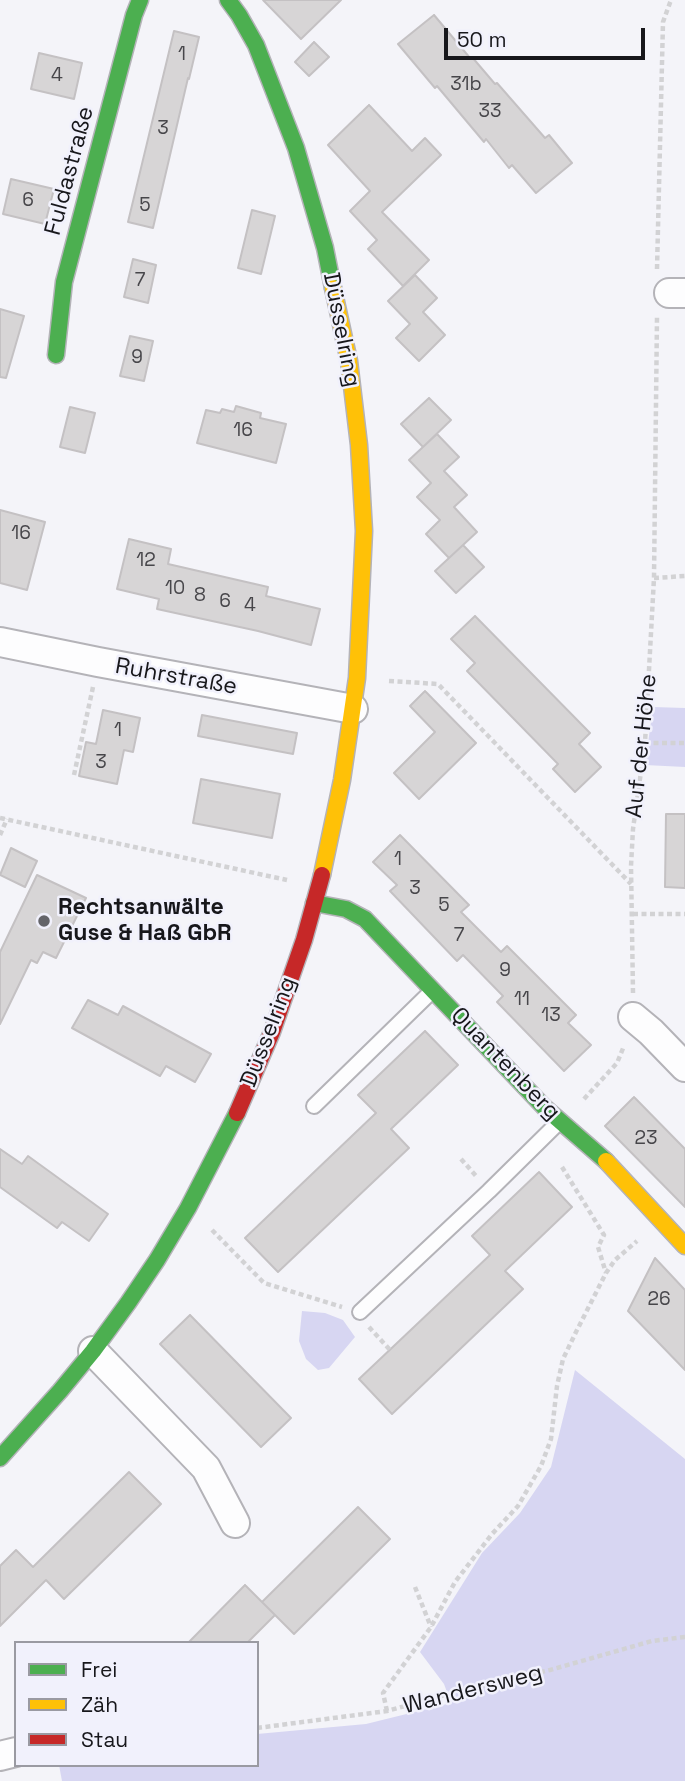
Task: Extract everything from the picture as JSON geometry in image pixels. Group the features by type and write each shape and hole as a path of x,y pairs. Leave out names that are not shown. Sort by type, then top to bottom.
{"street":[{"name":"Fuldastraße","path":"56,355 64,282 140,0"},
{"name":"Düsselring","path":"0,1458 93,1351 157,1260 229,1130 281,1005 317,895 342,780 357,678 364,531 359,446 349,361 325,248 296,148 256,45 228,0"},
{"name":"Ruhrstraße","path":"0,642 353,709"},
{"name":"Quantenberg","path":"317,895 365,919 544,1107 601,1156 685,1246"},
{"path":"633,1017 652,1031 685,1067"},
{"path":"93,1351 206,1468 235,1523"}],"lane":[{"path":"314,1106 433,990"},
{"path":"360,1312 560,1121"}],"path":[{"name":"Auf der Höhe","path":"544,1107 577,1107 617,1063 633,1017 633,829 645,743 654,578 685,576"},
{"path":"357,678 438,684 631,884"},
{"path":"74,775 94,683"},
{"path":"645,743 685,743"},
{"path":"0,818 317,895"},
{"path":"0,835 7,819"},
{"path":"633,914 685,914"},
{"path":"544,1136 604,1235 598,1247 606,1273"},
{"path":"188,1208 264,1283 360,1312 364,1322 390,1350"},
{"path":"387,1711 383,1693 431,1627 455,1583 492,1534 519,1506 541,1466 551,1439 557,1386 564,1359 606,1273 615,1260 663,1222"},
{"path":"415,1587 431,1627"},
{"name":"Wandersweg","path":"259,1728 387,1711 652,1641 685,1637"}],"shaded area":[{"path":"653,707 685,708 685,767 645,765"},
{"path":"302,1311 325,1313 343,1320 355,1337 329,1368 318,1370 306,1359 299,1341"},
{"path":"575,1370 685,1459 685,1781 62,1781 59,1767 259,1767 259,1734 366,1724 451,1703 444,1684 420,1652 482,1553 520,1513 551,1467"}],"building":[{"path":"263,0 341,0 301,39"},
{"path":"434,15 470,58 497,83 545,138 549,135 572,163 536,193 512,165 509,168 486,139 484,142 398,44"},
{"path":"174,31 199,37 153,228 128,222"},
{"path":"314,42 329,57 309,76 295,62"},
{"path":"39,53 82,63 74,99 31,89"},
{"path":"369,105 412,151 425,138 441,155 382,212 429,260 403,286 368,249 377,240 350,211 370,191 328,145"},
{"path":"11,179 54,189 45,224 3,214"},
{"path":"252,210 275,216 261,274 238,268"},
{"path":"133,259 156,265 148,303 124,297"},
{"path":"415,275 437,298 423,312 445,335 419,361 396,338 410,324 388,301"},
{"path":"0,309 24,316 6,378 0,377"},
{"path":"130,336 153,341 144,381 120,376"},
{"path":"429,398 451,420 423,447 401,424"},
{"path":"236,406 261,413 260,418 286,424 276,463 197,443 206,410 220,413 222,409 234,412"},
{"path":"70,407 95,413 85,453 60,447"},
{"path":"437,434 459,457 444,471 467,495 454,507 477,532 449,558 426,534 440,520 417,497 431,483 409,460"},
{"path":"0,510 45,522 27,590 0,583"},
{"path":"129,539 171,549 168,564 268,587 266,596 320,609 311,645 157,609 159,599 117,589"},
{"path":"463,545 484,567 456,593 435,571"},
{"path":"475,616 590,733 579,744 601,767 575,792 553,769 558,764 467,671 475,663 451,639"},
{"path":"425,691 476,743 419,799 394,773 435,732 410,706"},
{"path":"103,710 140,718 133,752 124,750 117,784 79,776 86,742 96,744"},
{"path":"202,715 297,733 293,754 198,736"},
{"path":"201,779 280,794 272,838 193,823"},
{"path":"666,814 685,814 685,888 665,887"},
{"path":"400,835 469,905 461,912 501,952 507,946 576,1015 568,1023 591,1045 564,1071 497,1002 503,996 463,955 457,961 390,891 397,885 373,862"},
{"path":"11,848 37,861 25,887 0,875"},
{"path":"37,875 86,898 56,958 43,952 37,963 31,960 0,1024 0,952"},
{"path":"88,1000 118,1015 123,1006 211,1054 195,1082 166,1066 160,1076 72,1028"},
{"path":"425,1031 458,1065 391,1129 409,1148 278,1272 245,1238 376,1113 358,1095"},
{"path":"634,1097 685,1149 685,1207 605,1126"},
{"path":"0,1149 22,1164 28,1156 108,1214 89,1241 62,1222 57,1228 0,1187"},
{"path":"539,1172 572,1207 505,1271 523,1289 392,1414 359,1379 490,1255 472,1236"},
{"path":"655,1258 685,1290 685,1370 628,1311"},
{"path":"190,1315 291,1418 261,1447 160,1344"},
{"path":"129,1472 161,1504 64,1599 46,1580 0,1626 0,1566 16,1550 33,1567"},
{"path":"358,1507 390,1539 294,1634 262,1602"},
{"path":"245,1585 275,1615 249,1641 190,1641"}],"traffic: fast":[{"path":"56,355 64,282 140,0"},
{"path":"228,0 256,45 296,148 325,248 333,288"},
{"path":"314,903 346,909 365,919 544,1107 606,1161"},
{"path":"0,1458 60,1391 128,1303 188,1208 237,1113"}],"traffic: slow":[{"path":"322,875 342,780 357,678 364,531 359,445 349,361 333,288"},
{"path":"606,1161 685,1246"}],"traffic: jam":[{"path":"237,1113 272,1032 304,940 322,875"}],"place":[{"name":"Rechtsanwälte Guse & Haß GbR","path":"44,921"}]}
